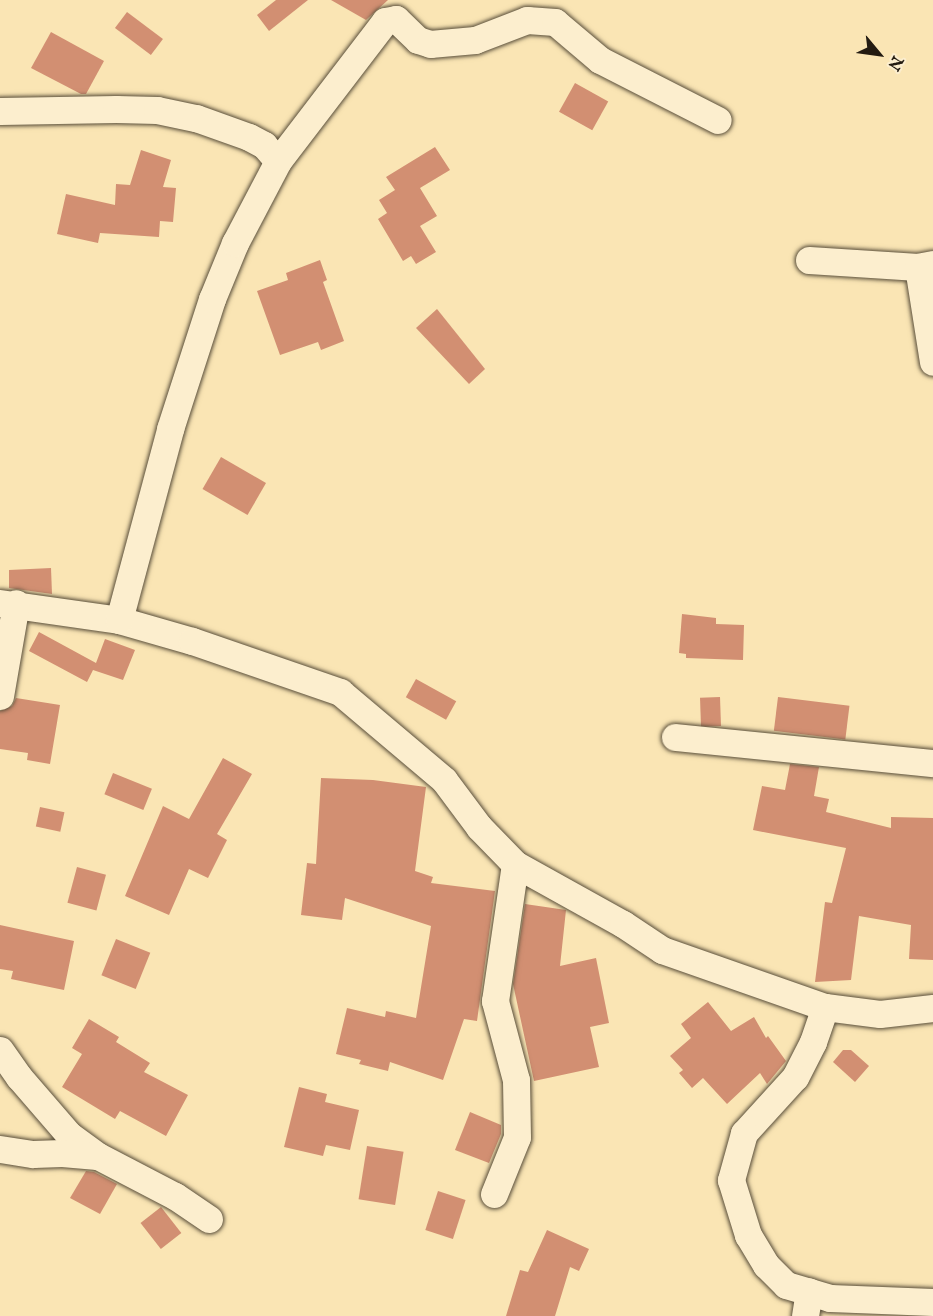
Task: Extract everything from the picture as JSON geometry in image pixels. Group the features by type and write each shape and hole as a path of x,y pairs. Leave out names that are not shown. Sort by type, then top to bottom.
{"street":[{"path":"119,620 170,429 212,299 235,243 278,161 389,18 396,19 418,40 430,44 475,40 527,20 555,22 600,60 718,120"},
{"path":"0,111 116,109 158,111 196,118 249,137 264,145 278,161"},
{"path":"809,260 925,265 933,362"},
{"path":"0,696 8,603 119,620 192,641 340,692 444,780 479,827 516,864 623,924 662,950 825,1007 880,1014 933,1008"},
{"path":"675,737 933,763"},
{"path":"494,1194 517,1137 516,1080 495,1001 516,864"},
{"path":"825,1007 813,1042 795,1077 744,1133 731,1180 748,1235 766,1265 786,1286 807,1303 830,1298 933,1302"},
{"path":"0,1050 69,1136 98,1156 175,1196 209,1218"},
{"path":"0,1149 33,1154 62,1153 98,1156"}],"building":[{"path":"276,0 308,0 269,31 257,15"},
{"path":"331,0 388,0 366,20"},
{"path":"127,12 163,39 151,55 115,28"},
{"path":"51,32 104,61 86,94 81,94 31,68"},
{"path":"575,83 608,101 592,130 559,112"},
{"path":"435,147 450,170 420,188 437,216 420,226 436,252 416,264 411,256 403,261 378,219 387,213 379,200 395,190 386,177"},
{"path":"141,150 171,160 163,187 176,188 173,222 160,221 159,237 100,233 98,243 57,234 66,194 115,205 116,184 130,185"},
{"path":"320,260 327,280 323,282 344,341 321,350 318,342 280,355 257,291 288,280 286,273"},
{"path":"437,309 485,369 469,384 416,328"},
{"path":"221,457 266,483 248,515 203,489"},
{"path":"51,568 52,594 9,588 9,570"},
{"path":"682,614 716,618 716,624 744,625 743,660 686,658 686,654 679,653"},
{"path":"39,632 96,663 105,639 135,650 123,680 93,670 87,682 29,651"},
{"path":"416,679 456,701 446,720 406,697"},
{"path":"720,697 721,726 701,727 700,698"},
{"path":"778,697 849,706 845,740 774,731"},
{"path":"16,698 60,705 50,764 27,760 28,753 0,749 0,711 12,706"},
{"path":"223,758 252,774 217,834 227,840 208,878 189,869 169,915 125,896 163,806 189,819"},
{"path":"790,764 819,767 814,796 829,799 826,812 891,828 891,817 933,818 933,960 909,959 911,925 859,916 851,980 815,982 825,902 832,903 846,848 753,830 762,786 785,790"},
{"path":"113,773 152,789 143,810 104,794"},
{"path":"321,778 373,780 426,787 415,871 433,877 431,883 495,891 477,1021 464,1019 443,1080 390,1062 388,1071 359,1064 361,1060 336,1054 347,1008 385,1017 386,1011 416,1018 431,926 345,898 342,920 301,915 307,863 316,864"},
{"path":"40,807 64,812 60,832 36,827"},
{"path":"77,867 106,875 96,911 67,903"},
{"path":"525,904 566,910 560,966 596,958 609,1023 590,1027 599,1067 534,1081 513,984"},
{"path":"0,925 74,941 64,990 11,979 13,971 0,969"},
{"path":"116,939 150,953 136,989 101,975"},
{"path":"708,1002 731,1031 754,1017 766,1038 768,1036 786,1061 767,1084 760,1073 727,1104 703,1078 692,1088 679,1073 683,1070 670,1056 691,1038 681,1024"},
{"path":"89,1019 119,1037 116,1042 150,1063 144,1072 188,1095 166,1136 120,1111 115,1119 62,1087 82,1054 72,1048"},
{"path":"843,1050 851,1050 869,1066 855,1082 833,1062"},
{"path":"299,1087 327,1094 325,1102 359,1110 350,1150 326,1145 323,1156 284,1147"},
{"path":"470,1112 501,1125 501,1134 489,1163 455,1150"},
{"path":"367,1146 404,1152 395,1205 359,1199"},
{"path":"86,1171 94,1172 117,1184 100,1214 70,1198"},
{"path":"438,1191 466,1200 453,1239 425,1230"},
{"path":"161,1207 181,1233 161,1249 141,1223"},
{"path":"547,1230 589,1249 579,1271 570,1267 555,1316 506,1316 520,1270 528,1272"}]}
